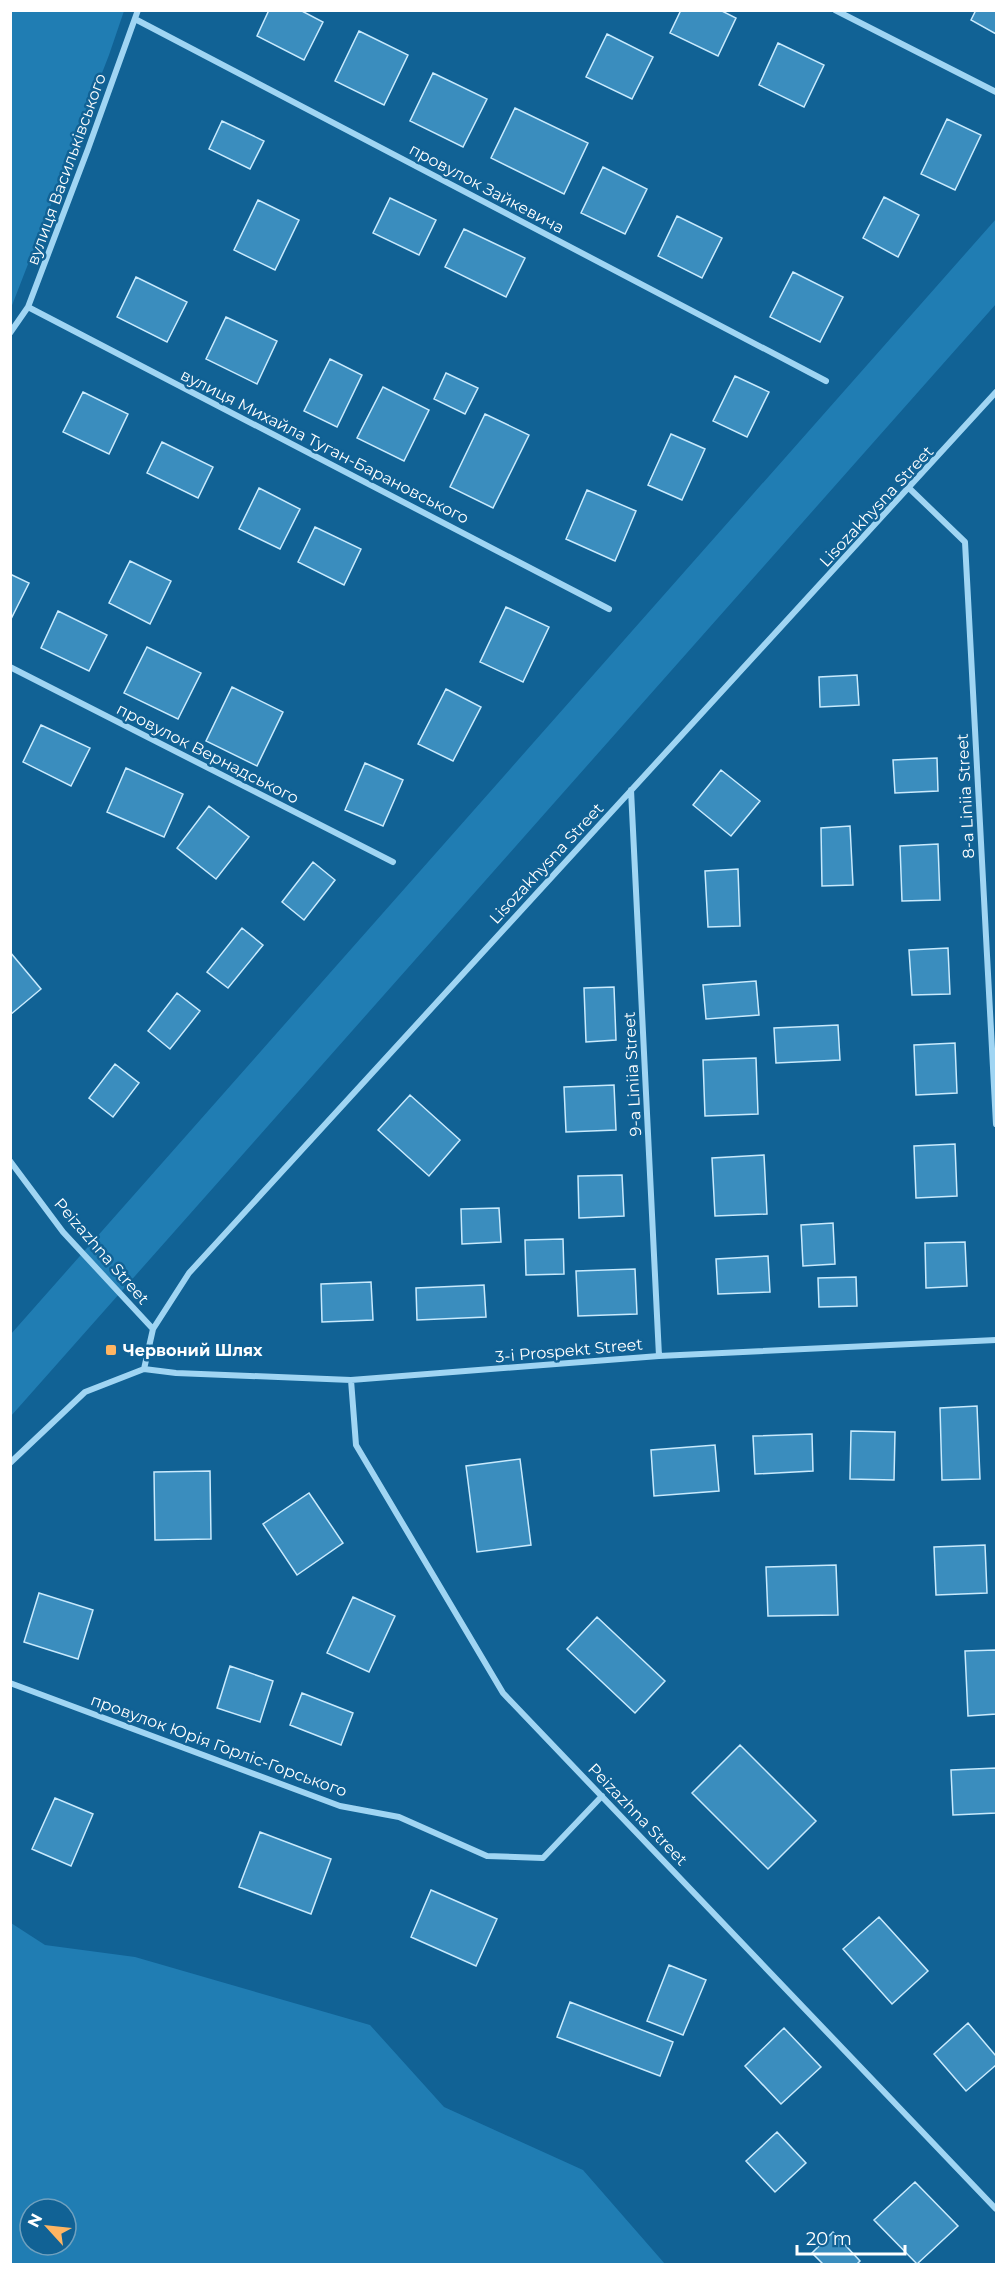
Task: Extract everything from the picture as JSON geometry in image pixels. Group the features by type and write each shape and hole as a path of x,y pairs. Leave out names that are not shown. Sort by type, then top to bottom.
{"street":[{"name":"вулиця Васильківського","path":"10,333 28,307 138,10"},
{"path":"835,10 996,92"},
{"name":"провулок Зайкевича","path":"135,19 826,381"},
{"name":"вулиця Михайла Туган-Барановського","path":"28,307 609,609"},
{"name":"Lisozakhysna Street","path":"144,1369 153,1329 189,1273 910,489 996,392"},
{"name":"8-a Liniia Street","path":"910,489 965,542 996,1124"},
{"name":"провулок Вернадського","path":"10,667 393,862"},
{"name":"9-a Liniia Street","path":"631,790 659,1356"},
{"name":"Peizazhna Street","path":"10,1161 63,1232 153,1329"},
{"name":"3-i Prospekt Street","path":"144,1369 351,1380 659,1356 996,1340"},
{"path":"10,1463 85,1392 144,1369"},
{"name":"Peizazhna Street","path":"351,1380 356,1445 503,1693 996,2209"},
{"name":"провулок Юрія Горліс-Горського","path":"10,1683 340,1806 399,1817 487,1856 543,1858 602,1796"}],"shaded area":[{"path":"11,10 124,11 11,308"},
{"path":"996,219 996,304 11,1416 11,1334"},
{"path":"11,1923 45,1945 135,1957 370,2025 444,2107 583,2170 665,2264 11,2264"}],"building":[{"path":"269,10 300,10 323,22 304,60 257,36"},
{"path":"681,10 720,10 736,18 718,56 670,33"},
{"path":"976,10 996,10 996,34 971,20"},
{"path":"359,31 408,55 384,105 335,81"},
{"path":"607,34 653,57 632,99 586,77"},
{"path":"778,43 824,65 804,107 759,85"},
{"path":"433,73 487,99 463,147 410,121"},
{"path":"515,108 588,143 564,194 491,158"},
{"path":"947,119 981,135 955,190 921,174"},
{"path":"222,121 264,141 250,169 209,149"},
{"path":"603,167 647,189 625,234 581,213"},
{"path":"884,197 919,215 898,257 863,238"},
{"path":"390,198 436,220 419,255 373,233"},
{"path":"258,200 299,220 275,270 234,250"},
{"path":"677,216 722,238 702,278 658,256"},
{"path":"464,229 525,258 506,297 445,267"},
{"path":"793,272 843,297 820,342 770,317"},
{"path":"136,277 187,302 167,342 117,317"},
{"path":"226,317 277,341 257,384 206,359"},
{"path":"330,359 362,375 337,427 304,411"},
{"path":"446,373 478,388 465,414 434,399"},
{"path":"735,376 769,392 747,437 713,421"},
{"path":"383,387 429,410 404,461 357,438"},
{"path":"83,392 128,414 109,454 63,432"},
{"path":"485,414 529,435 493,508 450,487"},
{"path":"671,434 705,449 682,500 648,485"},
{"path":"162,442 213,467 198,498 147,473"},
{"path":"259,488 300,509 280,549 239,529"},
{"path":"587,490 636,511 615,561 566,539"},
{"path":"315,527 361,549 344,585 298,562"},
{"path":"130,561 171,581 150,624 109,603"},
{"path":"10,574 29,583 10,621"},
{"path":"506,607 549,627 523,682 480,662"},
{"path":"58,611 107,635 89,671 41,648"},
{"path":"147,647 201,673 178,719 124,693"},
{"path":"857,675 859,705 820,707 819,677"},
{"path":"232,687 283,712 257,766 206,741"},
{"path":"446,689 481,707 453,761 418,744"},
{"path":"41,725 90,748 71,786 23,762"},
{"path":"937,758 938,791 895,793 893,760"},
{"path":"365,763 403,780 383,826 345,810"},
{"path":"126,768 183,794 164,837 107,812"},
{"path":"721,770 760,801 731,836 693,805"},
{"path":"209,806 249,837 216,879 177,848"},
{"path":"850,826 853,885 822,886 821,828"},
{"path":"938,844 940,900 902,901 900,846"},
{"path":"313,862 335,880 304,920 282,902"},
{"path":"738,869 740,926 708,927 705,871"},
{"path":"242,928 263,945 228,988 207,972"},
{"path":"948,948 950,994 912,995 909,950"},
{"path":"10,952 41,989 10,1015"},
{"path":"756,981 759,1015 706,1019 703,985"},
{"path":"614,987 616,1040 586,1042 584,988"},
{"path":"177,993 200,1011 170,1049 148,1031"},
{"path":"838,1025 840,1060 776,1063 774,1028"},
{"path":"955,1043 957,1093 916,1095 914,1045"},
{"path":"756,1058 758,1114 705,1116 703,1060"},
{"path":"115,1064 139,1083 113,1117 89,1098"},
{"path":"614,1085 616,1130 566,1132 564,1087"},
{"path":"410,1095 460,1140 429,1176 378,1130"},
{"path":"955,1144 957,1196 916,1198 914,1146"},
{"path":"764,1155 767,1214 715,1216 712,1158"},
{"path":"622,1175 624,1216 579,1218 578,1176"},
{"path":"499,1208 501,1242 462,1244 461,1209"},
{"path":"833,1223 835,1264 803,1266 801,1225"},
{"path":"563,1239 564,1274 526,1275 525,1240"},
{"path":"965,1242 967,1286 926,1288 925,1243"},
{"path":"768,1256 770,1292 718,1294 716,1259"},
{"path":"635,1269 637,1314 578,1316 576,1271"},
{"path":"856,1277 857,1306 819,1307 818,1278"},
{"path":"371,1282 373,1320 322,1322 321,1284"},
{"path":"484,1285 486,1317 417,1320 416,1288"},
{"path":"977,1406 980,1479 942,1480 940,1408"},
{"path":"851,1431 895,1432 894,1480 850,1479"},
{"path":"812,1434 813,1471 755,1474 753,1436"},
{"path":"715,1445 719,1491 654,1496 651,1450"},
{"path":"520,1459 531,1545 477,1552 466,1466"},
{"path":"210,1471 211,1539 155,1540 154,1472"},
{"path":"309,1493 343,1543 297,1575 263,1524"},
{"path":"985,1545 987,1593 936,1595 934,1547"},
{"path":"836,1565 838,1615 768,1616 766,1567"},
{"path":"39,1593 93,1610 78,1659 24,1642"},
{"path":"353,1597 395,1616 369,1672 327,1653"},
{"path":"597,1617 665,1681 635,1713 567,1649"},
{"path":"996,1650 996,1714 968,1716 965,1651"},
{"path":"230,1666 273,1681 260,1722 217,1708"},
{"path":"302,1693 353,1713 341,1745 290,1725"},
{"path":"740,1745 816,1821 768,1869 692,1793"},
{"path":"996,1768 996,1813 953,1815 951,1770"},
{"path":"55,1798 93,1814 71,1866 32,1849"},
{"path":"260,1832 331,1859 311,1914 239,1887"},
{"path":"431,1890 497,1919 476,1966 411,1937"},
{"path":"879,1917 928,1971 892,2004 843,1949"},
{"path":"669,1965 706,1980 683,2035 647,2021"},
{"path":"570,2002 673,2042 660,2076 557,2037"},
{"path":"968,2023 996,2056 996,2065 966,2091 934,2054"},
{"path":"784,2028 821,2067 781,2104 745,2066"},
{"path":"777,2132 806,2163 775,2192 746,2161"},
{"path":"915,2182 958,2226 917,2264 874,2220"},
{"path":"833,2232 860,2261 857,2264 823,2264 812,2253"}],"place":[{"name":"Червоний Шлях","path":"111,1350"}]}
